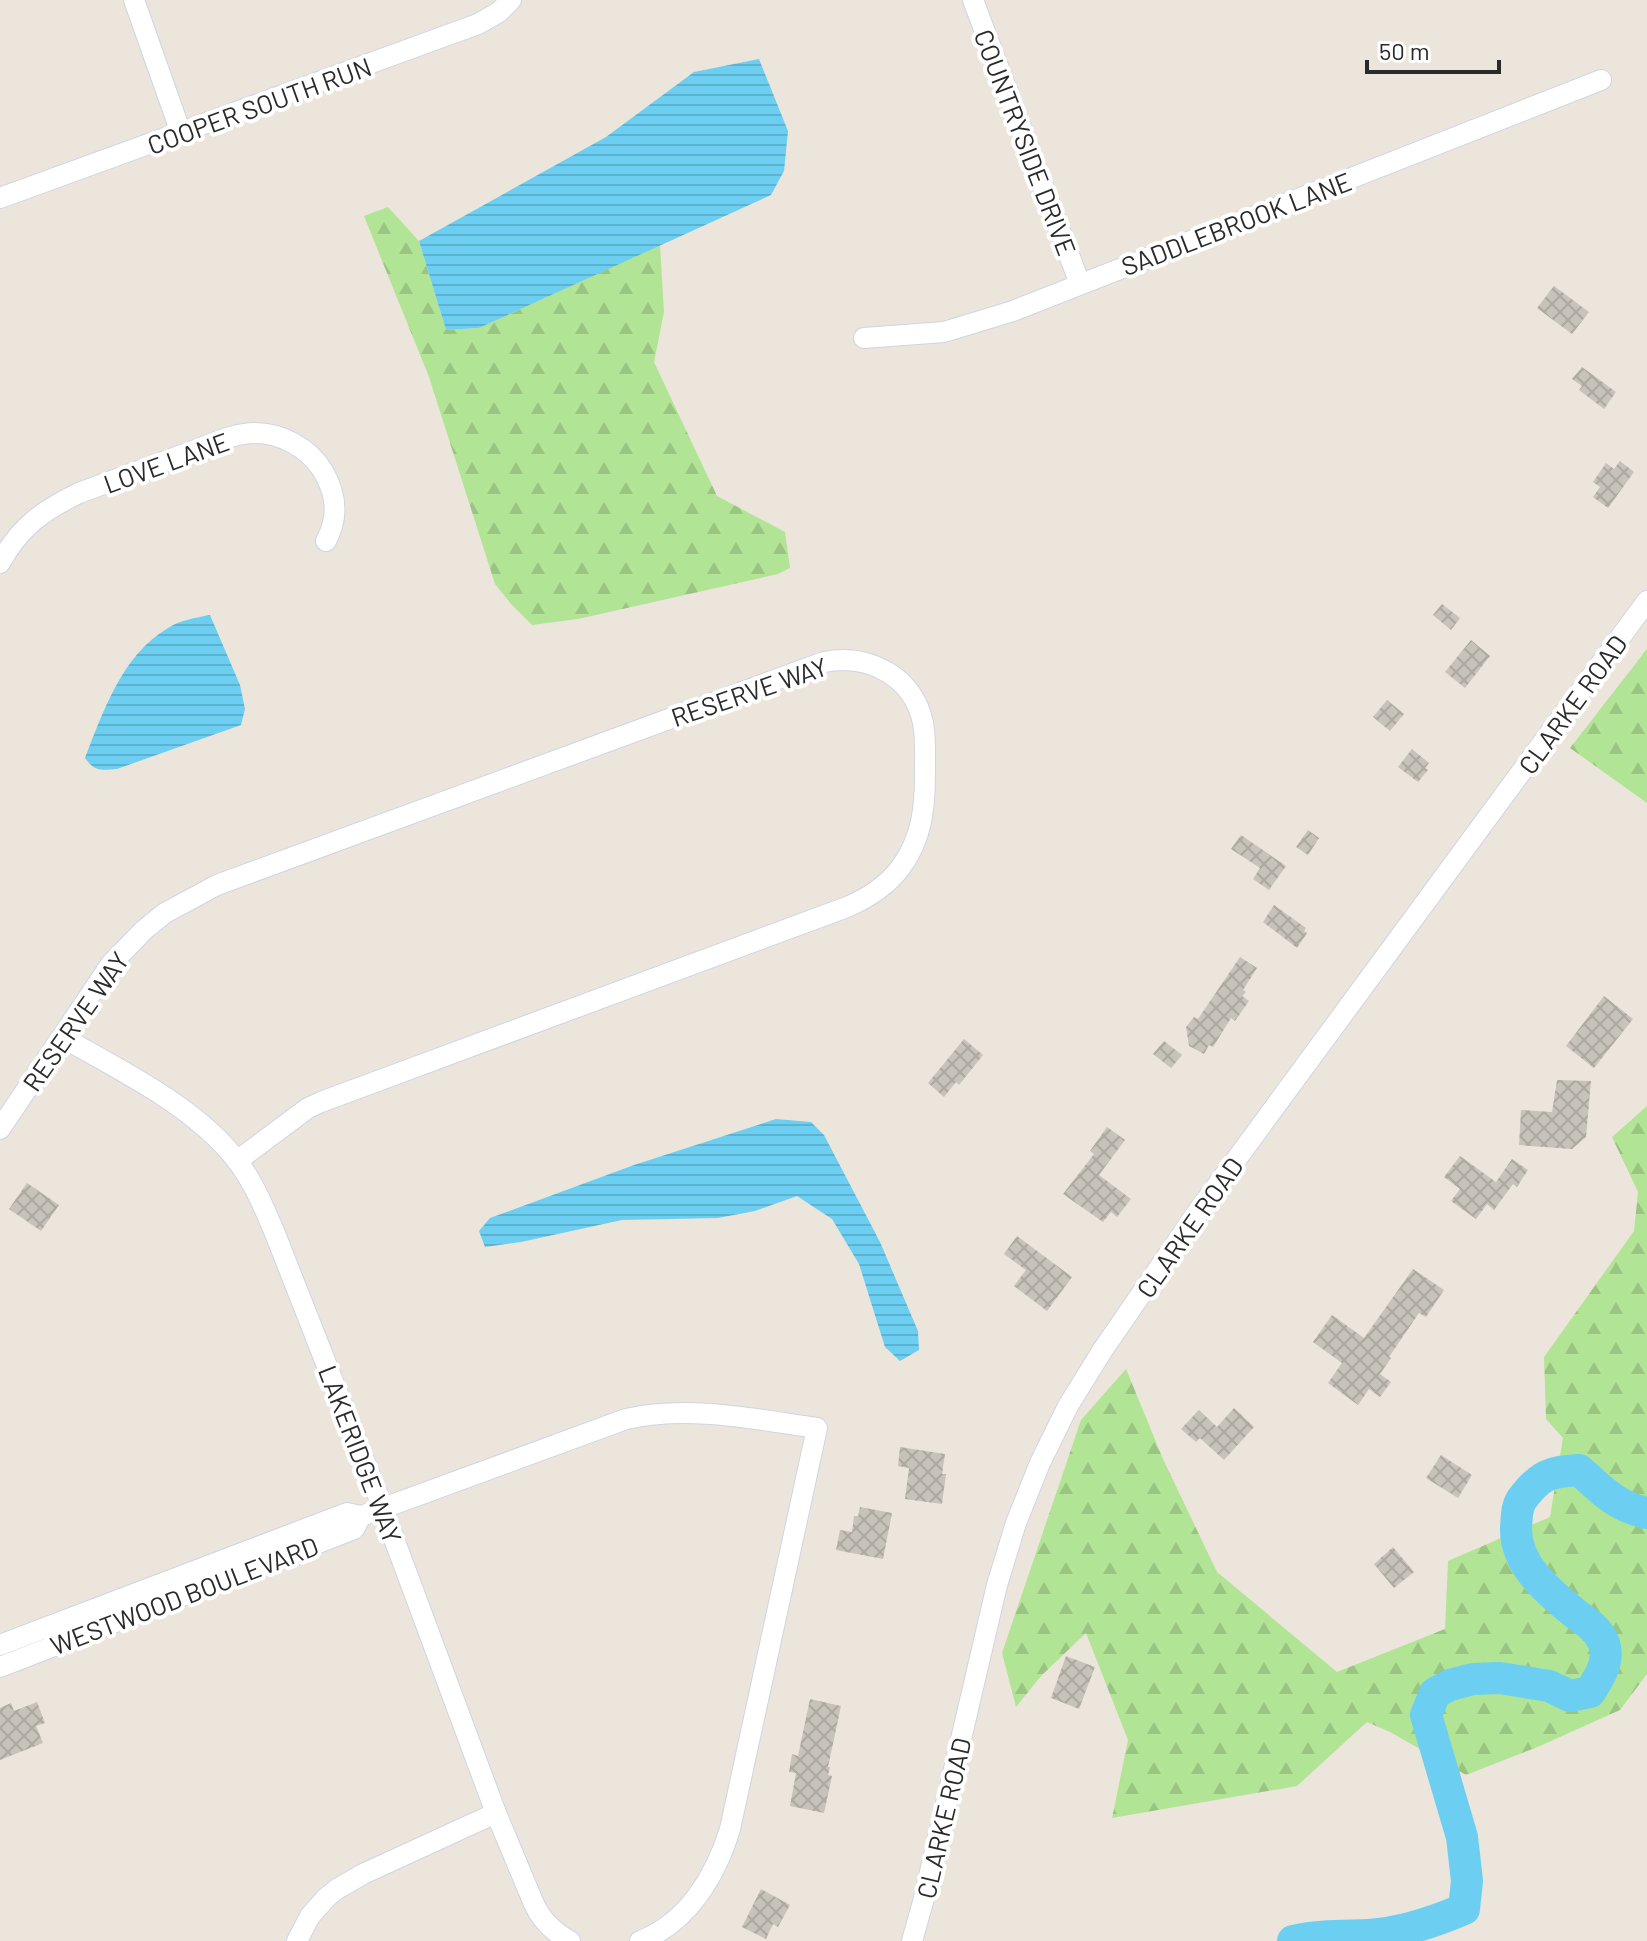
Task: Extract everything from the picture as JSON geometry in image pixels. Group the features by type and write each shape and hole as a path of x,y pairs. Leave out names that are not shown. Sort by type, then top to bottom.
{"street":[{"path":"134,0 181,133"},
{"name":"COOPER SOUTH RUN","path":"0,198 478,24 499,12 511,0"},
{"name":"COUNTRYSIDE DRIVE","path":"973,0 1080,284"},
{"name":"SADDLEBROOK LANE","path":"864,338 944,332 1013,311 1601,80"},
{"name":"LOVE LANE","path":"0,563 28,524 60,502 224,439 255,433 286,440 307,453 321,467 336,511 326,541"},
{"name":"CLARKE ROAD","path":"912,1941 997,1585 1016,1523 1040,1463 1068,1406 1199,1210 1647,601"},
{"name":"RESERVE WAY","path":"0,1129 104,973 144,930 180,903 217,885 824,662 844,659 871,663 894,676 910,692 922,716 924,731 925,808 914,846 900,869 879,890 847,907 334,1096 308,1108 237,1161"},
{"name":"LAKERIDGE WAY","path":"62,1037 179,1108 217,1138 237,1161 255,1190 383,1508 496,1813 539,1916 555,1933 570,1941"},
{"name":"WESTWOOD BOULEVARD","path":"0,1645 347,1513 361,1516 608,1424 662,1412 701,1413 817,1428 725,1846 711,1876 687,1907 659,1931 640,1941"},
{"name":"WESTWOOD BOULEVARD","path":"0,1667 354,1529 361,1516"},
{"path":"297,1941 310,1916 337,1889 496,1813"}],"green space":[{"path":"388,207 419,241 446,330 479,328 660,245 664,312 654,362 717,496 785,532 790,568 778,574 578,619 532,625 495,584 429,377 364,216"},
{"path":"1647,649 1647,803 1570,748"},
{"path":"1647,1106 1647,1674 1620,1710 1466,1775 1367,1722 1297,1786 1112,1818 1128,1740 1086,1633 1041,1676 1016,1707 1002,1653 1081,1420 1126,1369 1163,1459 1217,1572 1337,1672 1445,1629 1448,1561 1550,1517 1563,1438 1546,1419 1544,1357 1634,1231 1638,1192 1612,1137"}],"water":[{"path":"759,59 788,131 784,171 771,195 479,328 446,330 419,241 606,137 694,72"},
{"path":"210,615 240,685 245,709 241,725 117,769 102,770 92,766 85,758 99,722 116,686 138,653 173,625"},
{"path":"776,1119 811,1122 824,1135 880,1242 918,1331 919,1350 900,1361 885,1347 859,1264 832,1219 797,1196 755,1211 718,1218 622,1220 485,1247 479,1231 490,1218 634,1165"}],"building":[{"path":"1554,286 1589,312 1572,334 1537,308"},
{"path":"1582,367 1616,392 1604,409 1579,390 1582,386 1572,379"},
{"path":"1620,461 1634,472 1608,508 1593,497 1600,487 1593,482 1606,463 1614,469"},
{"path":"1442,604 1460,618 1451,630 1433,615"},
{"path":"1471,640 1490,656 1465,688 1445,672"},
{"path":"1387,700 1404,714 1390,731 1373,717"},
{"path":"1412,749 1429,763 1425,768 1428,770 1418,782 1398,767"},
{"path":"1308,830 1319,838 1308,855 1296,847"},
{"path":"1241,835 1286,866 1269,890 1253,879 1260,868 1231,849"},
{"path":"1274,905 1306,928 1304,931 1307,933 1297,948 1263,922"},
{"path":"1240,957 1257,968 1243,990 1246,992 1242,996 1249,1001 1235,1021 1231,1018 1213,1047 1209,1045 1204,1054 1189,1046 1186,1027 1194,1017 1198,1019"},
{"path":"1604,996 1633,1019 1594,1068 1566,1046"},
{"path":"964,1039 983,1055 959,1085 956,1082 944,1097 928,1083"},
{"path":"1164,1041 1182,1055 1171,1068 1153,1054"},
{"path":"1557,1080 1591,1081 1586,1137 1572,1149 1519,1145 1521,1110 1552,1112"},
{"path":"1107,1127 1125,1140 1099,1175 1131,1199 1117,1217 1111,1212 1103,1222 1063,1194 1094,1154 1090,1151"},
{"path":"1460,1156 1496,1182 1512,1159 1528,1170 1517,1187 1513,1184 1494,1210 1487,1204 1476,1219 1451,1201 1460,1189 1444,1177"},
{"path":"27,1183 59,1205 41,1231 9,1209"},
{"path":"1017,1236 1072,1277 1047,1311 1014,1286 1026,1270 1004,1254"},
{"path":"1413,1269 1444,1290 1426,1317 1419,1313 1389,1357 1380,1374 1391,1382 1380,1397 1369,1389 1358,1405 1328,1383 1342,1363 1313,1342 1332,1315 1364,1338"},
{"path":"1234,1408 1254,1427 1224,1460 1200,1438 1196,1442 1181,1429 1199,1410 1217,1427"},
{"path":"900,1447 945,1454 942,1504 905,1499 909,1468 898,1466"},
{"path":"1441,1455 1472,1475 1458,1498 1426,1478"},
{"path":"860,1507 892,1513 883,1559 836,1550 840,1530 852,1532 854,1516 858,1516"},
{"path":"1393,1547 1414,1572 1394,1588 1374,1564"},
{"path":"1066,1656 1095,1667 1079,1709 1051,1698"},
{"path":"810,1699 841,1706 828,1767 828,1775 832,1776 824,1813 790,1806 796,1773 789,1772 792,1754 798,1756"},
{"path":"37,1702 45,1723 36,1726 43,1743 0,1760 0,1708 11,1703 14,1711"},
{"path":"761,1889 790,1905 778,1927 773,1924 766,1939 742,1927"}],"waterway":[{"path":"1293,1941 1393,1932 1464,1909 1467,1881 1462,1837 1426,1715 1435,1693 1473,1679 1500,1678 1549,1686 1570,1696 1590,1692 1601,1674 1606,1655 1598,1633 1536,1578 1521,1555 1516,1528 1520,1502 1535,1484 1547,1476 1579,1470 1617,1502 1647,1513"}]}
